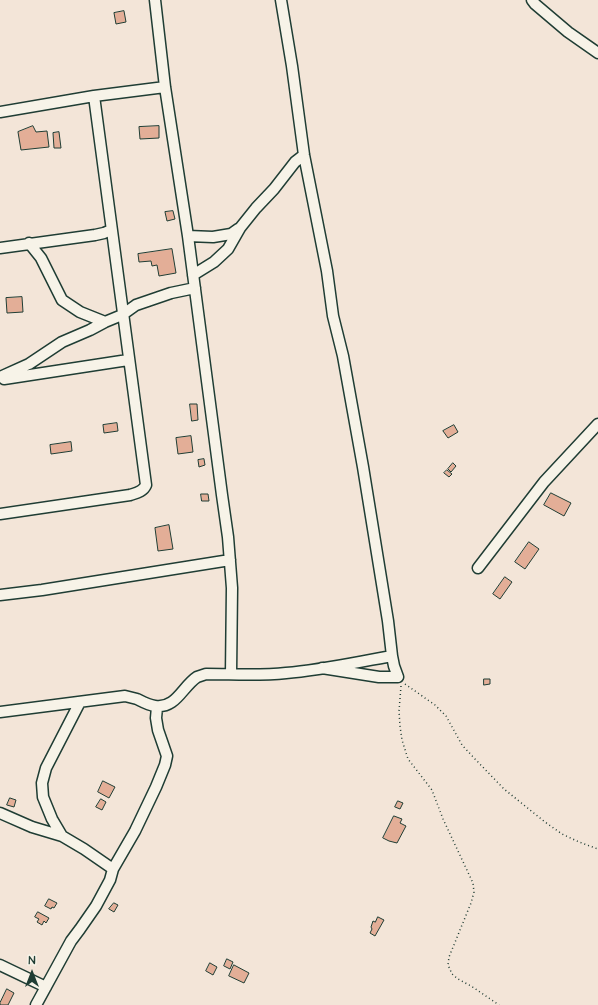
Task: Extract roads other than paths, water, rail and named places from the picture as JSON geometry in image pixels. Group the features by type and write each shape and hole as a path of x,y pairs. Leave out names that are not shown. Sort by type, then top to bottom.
{"street":[{"path":"155,0 165,87 188,236 228,537 232,588 231,674"},
{"path":"281,0 304,155 333,316 343,356 363,467 388,621 392,656 398,677 379,677 322,668"},
{"path":"532,0 568,32 598,53"},
{"path":"0,112 94,96 165,87"},
{"path":"0,514 130,495 144,490 146,484 128,360 94,96"},
{"path":"193,275 214,262 228,249 240,228 256,208 274,189 295,162 304,155"},
{"path":"188,236 213,237 231,234 240,228"},
{"path":"0,248 104,233 111,230"},
{"path":"29,244 41,258 62,300 80,312 105,322"},
{"path":"0,378 29,364 62,342 122,315 136,304 171,293 194,288"},
{"path":"0,378 128,360"},
{"path":"478,568 544,482 598,424"},
{"path":"0,595 42,590 230,560"},
{"path":"0,712 125,696 137,699 148,705 157,706 169,704 179,697 198,677 206,674 280,674 392,656"},
{"path":"62,836 52,819 43,797 42,783 46,768 80,702"},
{"path":"36,1005 71,941 96,906 110,880 113,870 138,825 165,765 166,756 156,718 157,706"},
{"path":"0,812 32,827 62,836 84,849 113,870"},
{"path":"0,965 46,987"}]}
